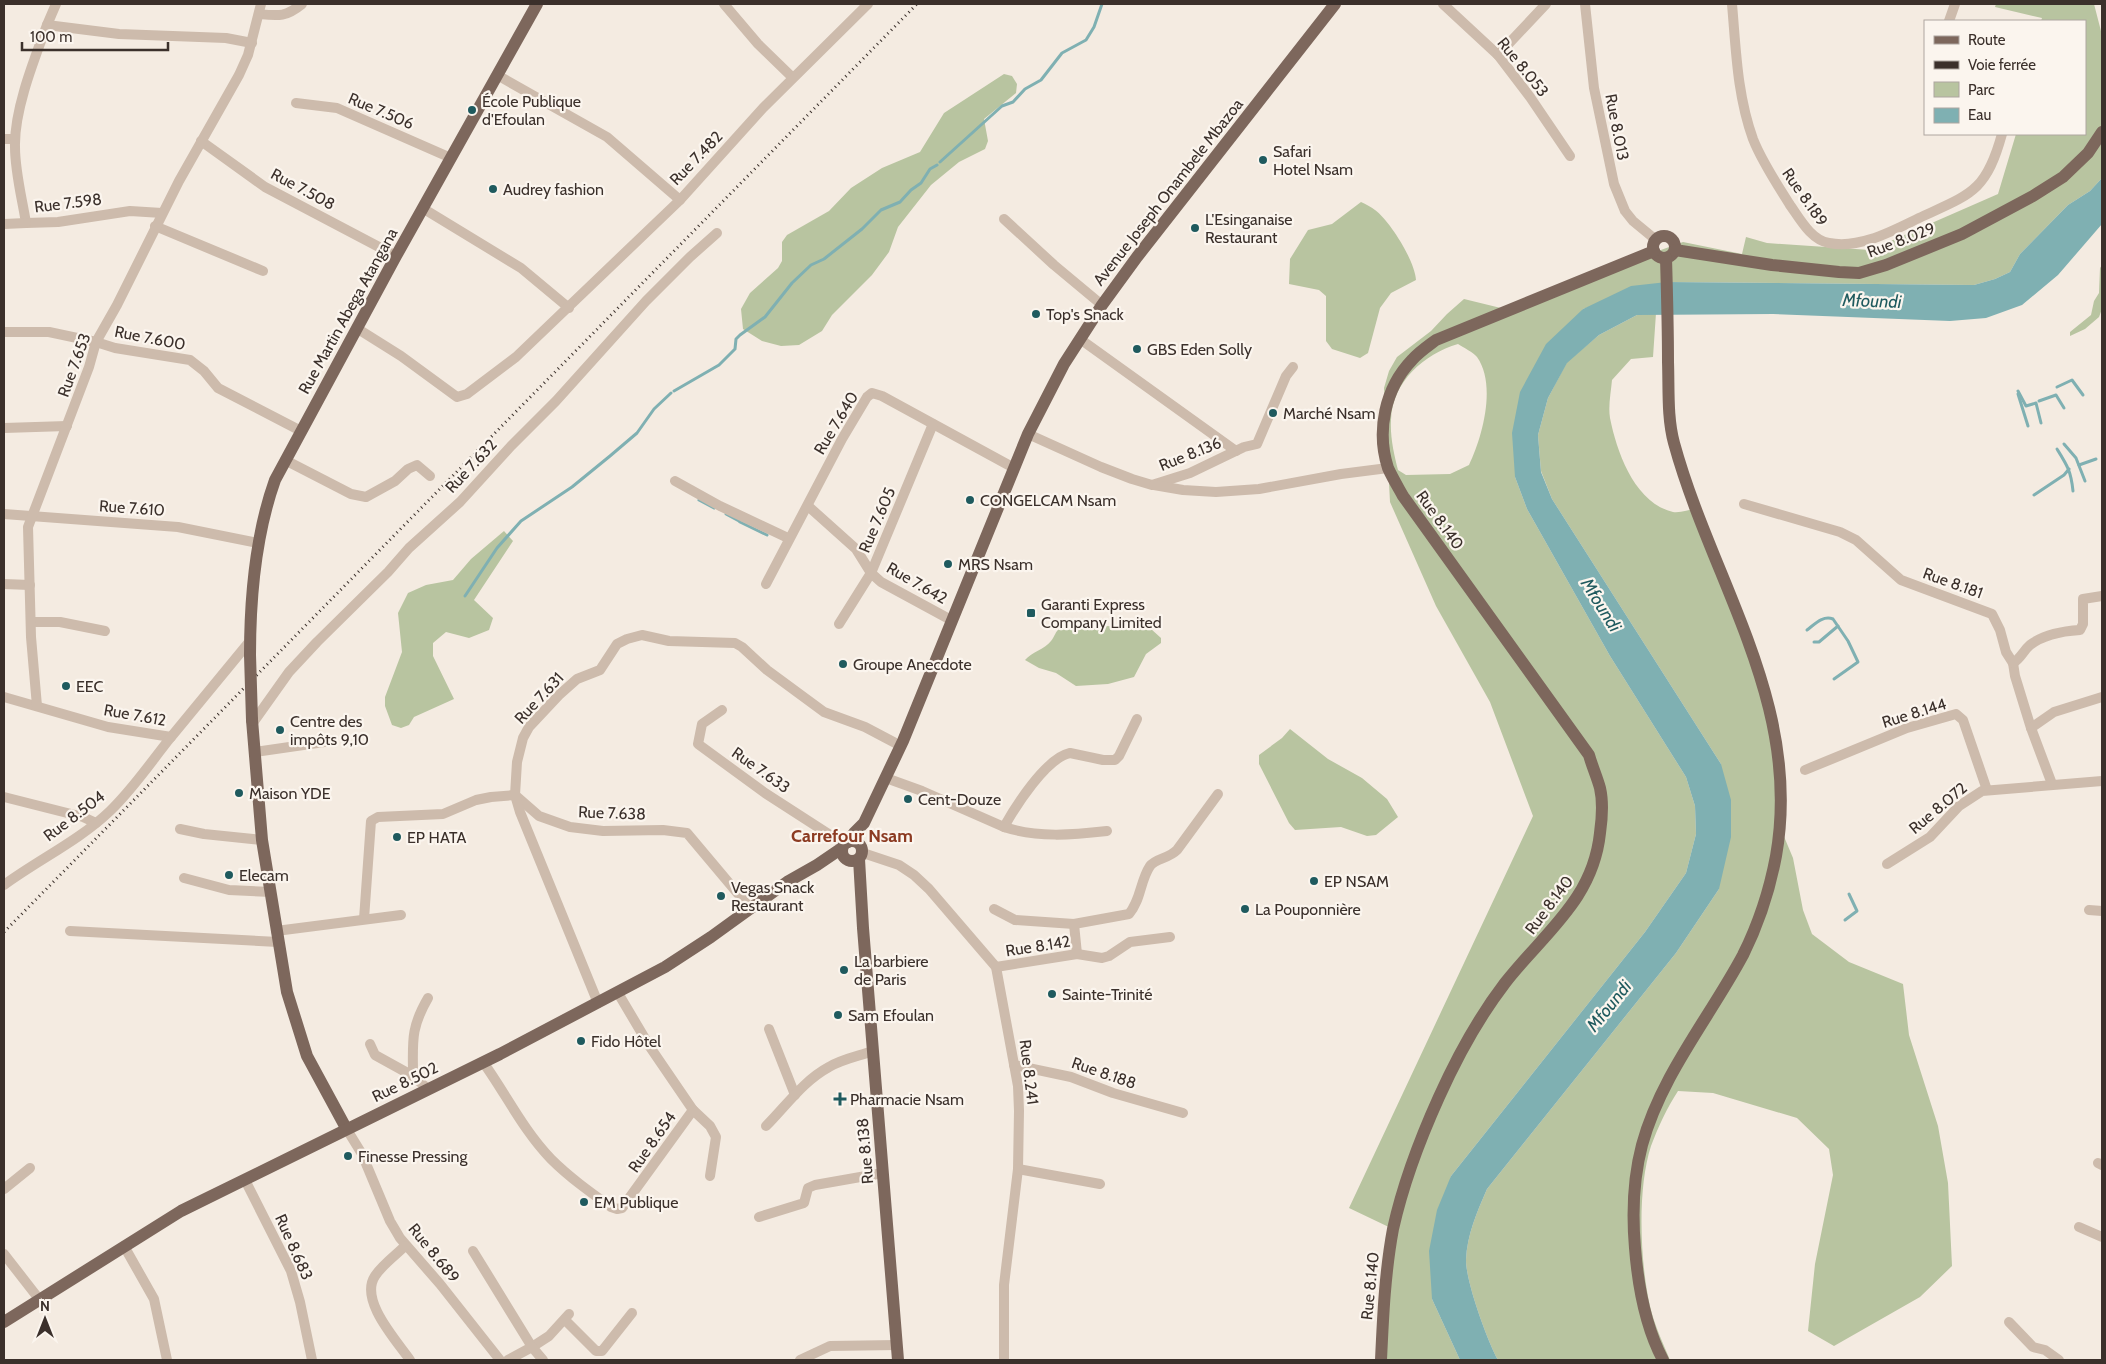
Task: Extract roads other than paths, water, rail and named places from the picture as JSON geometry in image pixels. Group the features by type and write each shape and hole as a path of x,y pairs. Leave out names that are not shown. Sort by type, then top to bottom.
{"main road":[{"name":"Rue Martin Abega Atangana","path":"346,1128 307,1056 287,992 262,840 252,722 250,655 258,543 267,502 285,460 358,329 396,256 537,4"},
{"name":"Avenue Joseph Onambele Mbazoa","path":"856,857 864,824 901,746 1028,434 1064,364 1102,305 1137,257 1336,4"},
{"name":"Rue 8.029","path":"1670,254 1859,273 1886,265 1962,234 2034,196 2063,177 2088,153 2102,132"},
{"path":"1663,1360 1645,1311 1636,1270 1632,1222 1636,1174 1643,1142 1657,1104 1744,953 1763,903 1775,858 1780,827 1778,766 1772,719 1760,670 1696,508 1673,440 1669,405 1667,282 1670,254 1675,244 1669,236 1659,236 1655,245 1659,257 1670,254"},
{"name":"Rue 8.140","path":"1381,1360 1383,1300 1394,1229 1420,1143 1439,1096 1479,1022 1505,983 1563,917 1590,877 1599,847 1602,822 1600,789 1589,755 1403,496 1388,468 1384,444 1383,417 1396,381 1412,359 1436,340 1655,245"},
{"name":"Avenue Joseph Onambele Mbazoa","path":"845,845 854,832 864,824"},
{"path":"845,845 855,841 856,857"},
{"name":"Rue 8.138","path":"845,845 842,855 856,857 859,879 898,1360"},
{"name":"Rue 8.502","path":"4,1322 181,1211 483,1062 665,967 711,937 787,882 817,865 845,845"},
{"name":"Rue 8.502","path":"817,865 856,857"}],"street":[{"name":"Rue 7.598","path":"56,4 47,25 21,106 15,139 15,156 26,223 58,222 130,210 162,213"},
{"path":"260,9 278,16 290,13 302,4"},
{"path":"724,4 754,40 792,78"},
{"name":"Rue 7.482","path":"497,75 607,137 680,200 792,78 868,4"},
{"name":"Rue 8.053","path":"1443,4 1498,55 1530,97 1570,156"},
{"path":"1498,55 1546,4"},
{"name":"Rue 8.013","path":"1585,4 1594,88 1614,184 1625,212 1655,245"},
{"name":"Rue 8.189","path":"1732,4 1740,91 1753,139 1775,181 1801,221 1816,239 1828,243 1858,243 1893,230 1974,190 1986,177 1996,157 2002,135"},
{"path":"1949,20 1955,4"},
{"name":"Rue 7.653","path":"37,706 31,622 28,535 32,517 89,368 96,342 117,305 162,213 239,75 252,43 260,9"},
{"path":"47,25 119,34 226,38 252,43"},
{"name":"Rue 7.506","path":"296,104 337,108 451,158"},
{"path":"4,139 15,139"},
{"name":"Rue 7.508","path":"201,141 265,187 396,256"},
{"path":"358,329 409,361 457,397 467,394 516,357 680,200"},
{"path":"424,209 521,268 569,308"},
{"path":"1004,219 1054,265 1102,305"},
{"path":"4,224 26,223"},
{"path":"156,226 262,271"},
{"name":"Rue 7.632","path":"252,722 290,672 317,642 388,572 408,548 460,502 511,446 556,401 646,301 690,256 717,233"},
{"name":"Rue 7.600","path":"4,332 49,332 115,348 190,360 204,371 218,388 301,431"},
{"path":"1080,339 1236,451"},
{"name":"Rue 8.136","path":"1028,434 1101,467 1152,485 1190,473 1236,451 1257,444 1286,376 1293,367"},
{"name":"Rue 7.640","path":"766,584 788,538 808,506 842,439 867,397 872,393 882,396 1014,468"},
{"name":"Rue 7.605","path":"839,624 871,573 933,424"},
{"path":"4,428 67,426"},
{"name":"Rue 7.632","path":"285,460 351,494 366,497 395,481 408,469 417,466 430,476"},
{"path":"1152,485 1183,490 1216,492 1259,489 1341,474 1388,468"},
{"path":"676,481 720,506 788,538"},
{"name":"Rue 8.181","path":"1744,504 1840,532 1856,540 1901,580 1992,614 2000,630 2006,652 2013,663 2015,676 2031,728 2052,784"},
{"name":"Rue 7.642","path":"808,506 856,550 871,573 896,591 951,620"},
{"name":"Rue 7.610","path":"4,514 134,522 178,527 258,543"},
{"path":"4,584 30,585"},
{"path":"2013,663 2021,658 2032,643 2067,631 2080,630 2084,624 2083,599 2102,596"},
{"path":"31,622 60,622 105,631"},
{"name":"Rue 7.631","path":"598,1003 525,828 515,795 519,750 530,727 577,679 600,670 617,644 635,636 651,636 669,641 739,644 767,670 824,712 865,727 901,746"},
{"name":"Rue 7.612","path":"4,697 108,727 171,737 250,640"},
{"path":"2031,728 2054,712 2102,697"},
{"name":"Rue 7.633","path":"722,710 702,724 698,744 765,793 845,845"},
{"name":"Rue 8.144","path":"1805,770 1907,728 1956,714 1963,720 1987,790"},
{"path":"1004,827 1026,791 1057,759 1064,754 1070,753 1103,760 1115,760 1119,756 1137,719"},
{"name":"Rue 8.504","path":"4,885 96,823 125,795 171,737"},
{"path":"255,752 331,741"},
{"path":"886,778 922,791 1018,832 1045,835 1077,835 1107,831"},
{"name":"Rue 8.072","path":"1886,864 1930,837 1959,806 1973,796 1987,790 2102,781"},
{"path":"994,909 1015,920 1074,924 1129,914 1138,901 1150,866 1155,861 1169,858 1177,850 1218,794"},
{"path":"364,919 370,826 373,819 443,814 476,800 491,796 515,795"},
{"name":"Rue 7.638","path":"515,795 539,816 570,827 603,831 663,830 688,833 750,908"},
{"path":"4,797 84,817 96,823"},
{"path":"180,829 204,834 262,840"},
{"name":"Rue 8.241","path":"856,857 899,865 914,875 935,895 996,967 1014,1065 1019,1111 1018,1169 1004,1285 1004,1360"},
{"path":"184,878 230,890 271,892"},
{"path":"2090,910 2102,911"},
{"path":"70,931 277,937 364,919 401,914"},
{"path":"1074,924 1077,954"},
{"name":"Rue 8.142","path":"996,967 1077,954 1102,958 1109,956 1130,942 1170,938"},
{"name":"Rue 8.654","path":"483,1062 521,1121 550,1158 581,1185 617,1209 622,1208 693,1110 650,1047 618,993"},
{"path":"413,1076 413,1032 418,1016 428,998"},
{"path":"769,1029 795,1095"},
{"path":"370,1044 375,1055 413,1076 428,1089"},
{"path":"766,1126 805,1084 830,1066 873,1052"},
{"name":"Rue 8.188","path":"1014,1065 1071,1077 1113,1093 1184,1112"},
{"path":"693,1110 710,1126 716,1137 710,1176"},
{"name":"Rue 8.689","path":"346,1128 362,1154 390,1221 405,1246 426,1266 500,1360"},
{"path":"4,1189 30,1168"},
{"path":"1018,1169 1100,1184"},
{"path":"759,1217 804,1203 808,1188 815,1185 883,1173"},
{"name":"Rue 8.683","path":"245,1180 291,1271 300,1302 312,1360"},
{"path":"2079,1227 2102,1237"},
{"path":"124,1246 154,1298 167,1360"},
{"path":"405,1246 375,1275 370,1293 375,1308 410,1360"},
{"path":"473,1251 532,1347 543,1360"},
{"path":"4,1254 39,1300"},
{"path":"508,1360 549,1336 567,1317 596,1352 602,1350 632,1313"},
{"path":"2009,1322 2033,1348 2045,1350 2059,1360"},
{"path":"800,1360 830,1346 897,1344"}],"water":[{"name":"Mfoundi","path":"2102,178 2102,224 2058,275 2022,305 1986,318 1950,321 1773,314 1637,315 1599,335 1567,363 1548,398 1538,435 1541,472 1552,499 1721,764 1731,800 1731,837 1719,889 1676,953 1487,1189 1470,1233 1466,1260 1469,1282 1478,1311 1498,1360 1460,1360 1432,1299 1429,1251 1437,1210 1451,1176 1645,932 1686,873 1696,834 1695,806 1686,777 1610,656 1527,509 1515,477 1512,433 1520,392 1546,344 1583,309 1631,286 1667,282 1974,285 1995,279 2010,272 2020,254 2068,205 2090,191"}],"waterway":[{"path":"940,162 1002,106 1013,102 1025,89 1041,80 1062,53 1086,40 1094,27 1102,4"},
{"path":"674,391 719,365 735,349 736,339 765,317 792,283 811,265 824,259 862,229 881,210 900,202 911,190 921,183 930,169 937,165"},
{"path":"2057,387 2072,380 2083,395"},
{"path":"2018,391 2026,406 2036,403 2041,423"},
{"path":"465,596 497,548 521,521 572,487 637,433 654,409 671,393"},
{"path":"2018,394 2028,426"},
{"path":"2039,401 2056,395 2064,408"},
{"path":"2064,444 2076,458 2085,481"},
{"path":"2057,449 2068,469 2073,491"},
{"path":"2079,465 2096,459"},
{"path":"2034,495 2064,475 2069,469"},
{"path":"699,500 714,508"},
{"path":"726,514 739,521"},
{"path":"740,522 767,535"},
{"path":"1807,630 1822,619 1833,619 1848,641 1858,662 1834,679"},
{"path":"1814,642 1819,642 1838,626"},
{"path":"1845,920 1857,911 1849,894"}],"railway":[{"path":"4,932 917,4"}],"place":[{"name":"École Publique d'Efoulan","path":"472,110"},
{"name":"Safari Hotel Nsam","path":"1263,160"},
{"name":"Audrey fashion","path":"493,189"},
{"name":"L'Esinganaise Restaurant","path":"1195,228"},
{"name":"Top's Snack","path":"1036,314"},
{"name":"GBS Eden Solly","path":"1137,349"},
{"name":"Marché Nsam","path":"1273,413"},
{"name":"CONGELCAM Nsam","path":"970,500"},
{"name":"MRS Nsam","path":"948,564"},
{"name":"Garanti Express Company Limited","path":"1031,613"},
{"name":"Groupe Anecdote","path":"843,664"},
{"name":"EEC","path":"66,686"},
{"name":"Centre des impôts 9,10","path":"280,730"},
{"name":"Maison YDE","path":"239,793"},
{"name":"Cent-Douze","path":"908,799"},
{"name":"EP HATA","path":"397,837"},
{"name":"Elecam","path":"229,875"},
{"name":"EP NSAM","path":"1314,881"},
{"name":"Vegas Snack Restaurant","path":"721,896"},
{"name":"La Pouponnière","path":"1245,909"},
{"name":"La barbiere de Paris","path":"844,970"},
{"name":"Sainte-Trinité","path":"1052,994"},
{"name":"Sam Efoulan","path":"838,1015"},
{"name":"Fido Hôtel","path":"581,1041"},
{"name":"Pharmacie Nsam","path":"840,1099"},
{"name":"Finesse Pressing","path":"348,1156"},
{"name":"EM Publique","path":"584,1202"}],"district":[{"name":"Carrefour Nsam","path":"852,836"}]}
